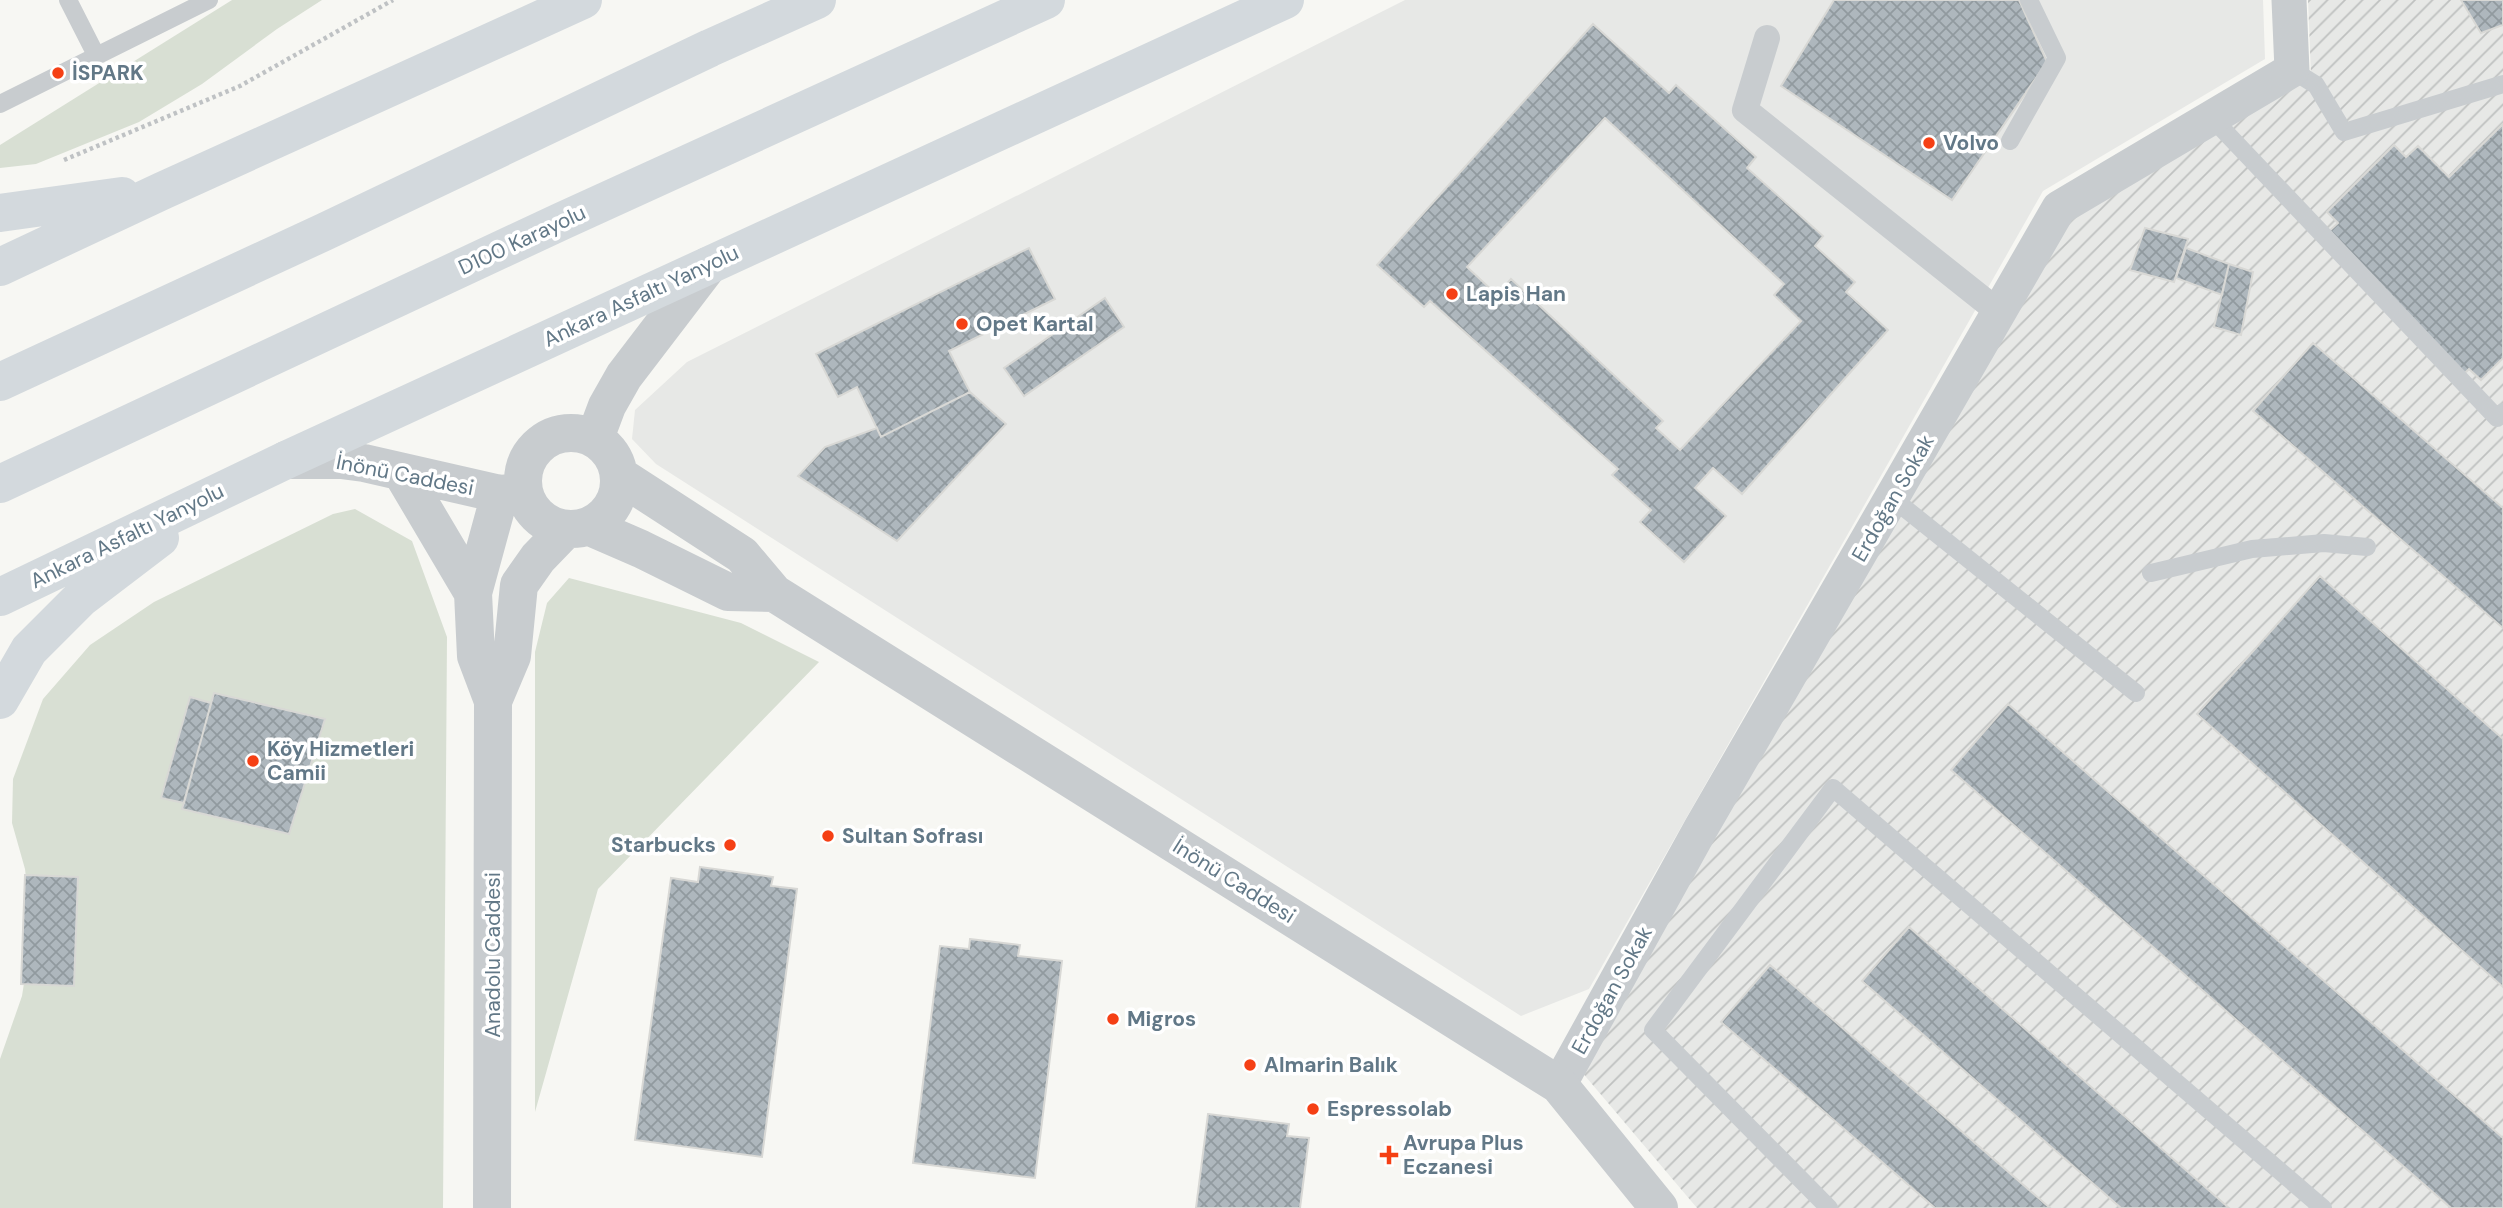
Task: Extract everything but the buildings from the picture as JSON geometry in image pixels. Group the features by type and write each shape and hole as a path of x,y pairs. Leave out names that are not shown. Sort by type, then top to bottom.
{"main road":[{"path":"0,267 583,0"},
{"path":"0,382 817,0"},
{"name":"D100 Karayolu","path":"0,484 575,215 1046,0"},
{"name":"Ankara Asfaltı Yanyolu","path":"0,597 219,491 1285,0"},
{"path":"0,213 162,191"},
{"path":"0,700 29,650 80,599 219,491"}],"street":[{"path":"2289,0 2292,70"},
{"path":"1767,38 1745,110 2000,313"},
{"name":"Erdoğan Sokak","path":"1559,1085 1701,828 2059,208 2292,70"},
{"path":"595,438 607,406 624,376 708,266"},
{"path":"473,593 512,493 536,447 564,432 595,438 608,447 620,476 619,492 613,507 602,518 577,527"},
{"name":"İnönü Caddesi","path":"286,460 341,460 363,463 402,473 512,493"},
{"name":"Anadolu Caddesi","path":"402,473 473,593 476,656 493,701 492,1208"},
{"name":"İnönü Caddesi","path":"620,476 742,555 774,593 1559,1085 1659,1208"},
{"path":"512,493 542,519 556,527 577,527 641,549 728,592 774,593"},
{"name":"Anadolu Caddesi","path":"493,701 512,656 519,586 538,558 577,527"}],"lane":[{"path":"68,0 96,55"},
{"path":"0,104 209,0"},
{"path":"2010,141 2057,58 2029,0"},
{"path":"2292,70 2316,85 2344,132 2503,84"},
{"path":"2212,118 2497,418 2503,412"},
{"path":"1892,498 2136,693"},
{"path":"2151,573 2252,549 2324,542 2367,547"},
{"path":"1829,1208 1653,1030 1833,788 2323,1208"}],"path":[{"path":"63,161 240,86 393,0"}],"shaded area":[{"path":"232,0 322,0 202,84 139,122 36,164 0,168 0,145"},
{"path":"1405,0 2263,0 2265,59 2043,191 1589,989 1521,1016 656,464 632,439 635,410 687,362"},
{"path":"2308,0 2503,0 2503,1208 1697,1208 1575,1064 2068,217 2311,75"},
{"path":"355,509 412,541 447,637 443,1208 0,1208 0,1059 22,996 32,932 25,869 12,823 13,779 43,699 90,645 154,602 333,514"},
{"path":"569,578 741,623 819,662 598,889 535,1112 535,652 547,603"}],"place":[{"name":"İSPARK","path":"58,73"},
{"name":"Volvo","path":"1929,143"},
{"name":"Lapis Han","path":"1452,294"},
{"name":"Opet Kartal","path":"962,324"},
{"name":"Köy Hizmetleri Camii","path":"253,761"},
{"name":"Sultan Sofrası","path":"828,836"},
{"name":"Starbucks","path":"730,845"},
{"name":"Migros","path":"1113,1019"},
{"name":"Almarin Balık","path":"1250,1065"},
{"name":"Espressolab","path":"1313,1109"},
{"name":"Avrupa Plus Eczanesi","path":"1389,1155"}]}
